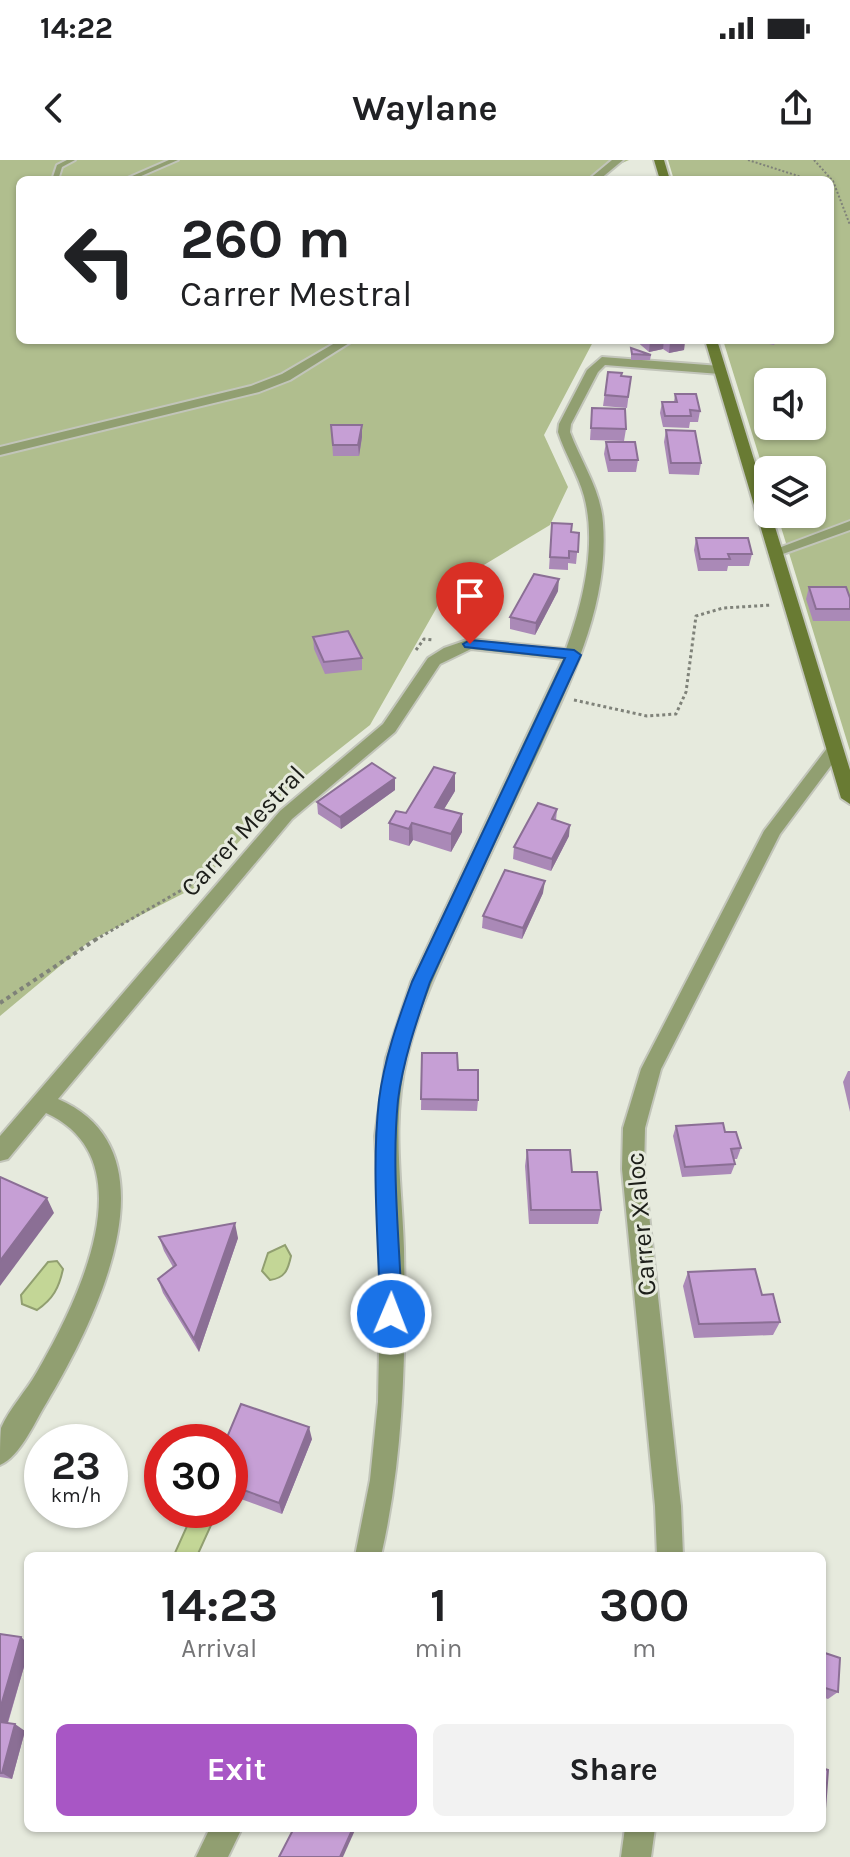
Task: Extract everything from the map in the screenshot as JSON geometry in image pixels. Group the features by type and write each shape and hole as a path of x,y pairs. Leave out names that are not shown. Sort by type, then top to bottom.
{"main road":[{"path":"712,344 850,798"}],"street":[{"path":"598,176 618,160"},
{"path":"0,451 255,389 286,377 341,344"},
{"path":"369,1552 383,1486 388,1431 392,1285 386,1133 395,1068 421,982 574,655 584,622 594,564 596,522 590,493 566,438 565,424 593,370 602,361 720,370"},
{"path":"775,552 850,525"},
{"path":"464,646 482,645 574,655"},
{"name":"Carrer Mestral","path":"0,1152 295,805 389,728 434,661 464,646"},
{"name":"Carrer Xaloc","path":"670,1552 668,1506 633,1169 634,1128 651,1069 773,831 834,751"},
{"path":"0,1452 71,1332 102,1258 108,1234 109,1181 97,1142 79,1121 42,1102"},
{"path":"211,1857 225,1832"},
{"path":"636,1857 639,1832"}],"lane":[{"path":"56,176 59,166 72,160"},
{"path":"136,176 175,160"}],"path":[{"path":"748,160 798,176"},
{"path":"814,160 831,176"},
{"path":"834,182 850,225"},
{"path":"834,191 840,194"},
{"path":"555,696 647,716 676,714 686,701 691,629 696,616 708,610 729,607 790,605"},
{"path":"413,655 424,639 464,646"},
{"path":"0,1003 64,958 184,891 207,874"}],"shaded area":[{"path":"0,160 629,160 613,167 604,176 16,176 16,344 592,344 544,435 568,487 550,525 449,586 370,725 285,792 198,886 90,941 0,1016"},
{"path":"668,160 850,160 850,751 781,528 826,528 826,456 759,456 754,440 826,440 826,368 754,368 754,440 724,344 834,344 834,176 673,176"},
{"path":"285,1245 291,1256 287,1269 270,1280 262,1271 268,1253"},
{"path":"57,1261 63,1269 57,1287 47,1302 37,1310 22,1304 21,1295 48,1262"},
{"path":"186,1528 210,1528 199,1552 175,1552"}],"building":[{"path":"631,348 651,355 632,354"},
{"path":"608,372 631,377 628,397 605,395"},
{"path":"675,394 696,394 700,411 690,410 691,416 665,416 662,402 677,402"},
{"path":"592,408 625,409 626,429 591,428"},
{"path":"331,425 362,425 358,445 333,445"},
{"path":"666,430 695,431 701,463 671,463"},
{"path":"606,442 635,442 638,460 610,460"},
{"path":"552,523 572,524 571,532 579,533 578,552 569,551 569,558 550,557"},
{"path":"696,538 748,538 752,554 728,554 730,559 700,559"},
{"path":"534,574 559,579 536,623 510,617"},
{"path":"809,587 846,587 850,609 816,609"},
{"path":"348,631 362,658 324,662 313,637"},
{"path":"372,763 395,778 340,817 317,802"},
{"path":"434,767 455,773 435,807 462,814 451,834 412,823 409,829 389,823 396,811 406,813"},
{"path":"538,803 557,809 552,819 570,825 552,859 514,847"},
{"path":"505,870 545,881 523,928 483,916"},
{"path":"422,1053 457,1053 458,1070 478,1070 478,1100 421,1099"},
{"path":"723,1123 725,1132 736,1132 741,1148 731,1149 735,1164 685,1167 676,1126"},
{"path":"527,1150 570,1150 572,1172 597,1172 601,1210 531,1210"},
{"path":"0,1177 47,1198 0,1261"},
{"path":"235,1223 194,1339 158,1279 176,1265 159,1237"},
{"path":"755,1269 762,1295 773,1294 780,1322 699,1324 688,1272"},
{"path":"241,1404 309,1427 279,1503 248,1492 248,1424 233,1424"},
{"path":"0,1634 21,1637 0,1709"},
{"path":"826,1653 840,1658 838,1692 826,1688"},
{"path":"0,1722 15,1724 2,1773 0,1773"},
{"path":"292,1832 351,1832 340,1857 279,1857"}],"route":[{"path":"391,1314 386,1133 389,1097 404,1031 421,982 574,655 470,644"}]}
